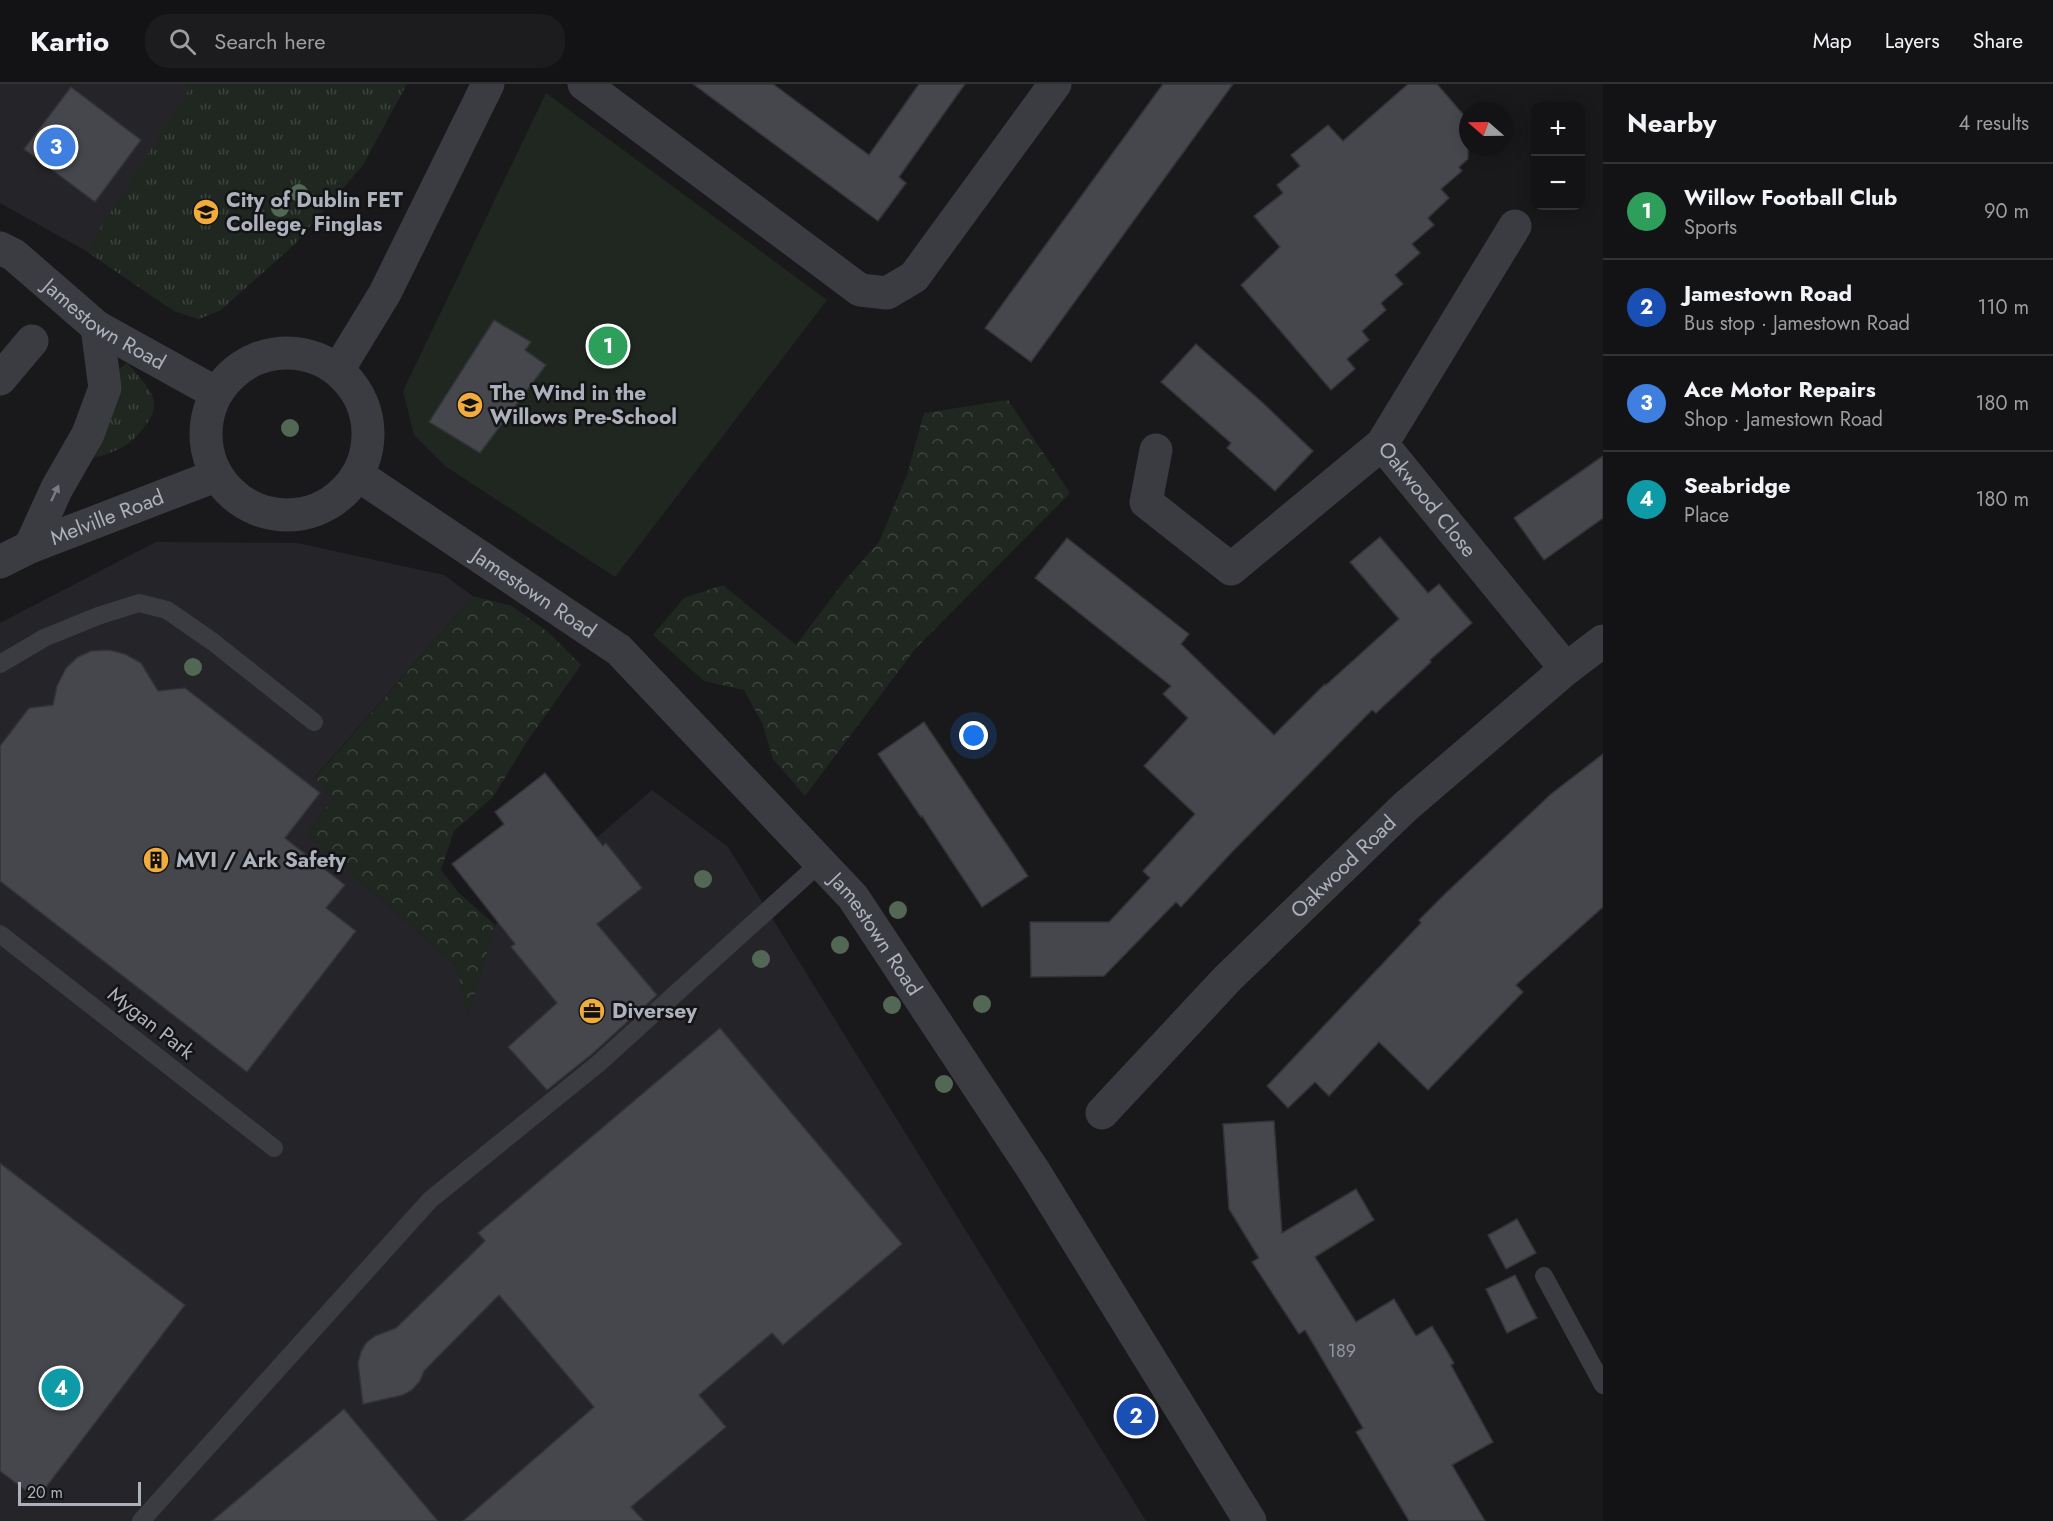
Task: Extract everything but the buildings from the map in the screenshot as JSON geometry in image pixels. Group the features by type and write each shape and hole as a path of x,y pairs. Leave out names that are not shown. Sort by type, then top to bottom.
{"street":[{"path":"338,370 385,293 488,84"},
{"path":"584,84 860,290 887,293 914,277 1055,84"},
{"name":"Oakwood Close","path":"1515,226 1382,444 1566,669"},
{"name":"Jamestown Road","path":"0,248 14,255 97,327 216,393"},
{"path":"30,547 57,488 88,434 105,388 97,327"},
{"path":"0,379 32,341"},
{"path":"289,352 312,356 338,370 357,391 368,419 368,448 358,475 339,497 322,508 295,516 280,516 253,509 238,501 215,476 205,436 209,407 216,393 234,371 248,362 275,353 289,352"},
{"path":"1156,450 1146,502 1231,570 1382,444"},
{"name":"Jamestown Road","path":"358,475 619,650 853,897 1034,1171 1250,1521"},
{"name":"Melville Road","path":"0,562 30,547 215,476"},
{"name":"Oakwood Road","path":"1102,1113 1228,978 1405,807 1566,669 1603,642"}],"lane":[{"path":"0,664 44,638 98,615 139,603 166,610 176,616 213,642 314,722"},
{"path":"141,1521 430,1200 599,1063 820,863"},
{"name":"Mygan Park","path":"0,934 273,1148"},
{"path":"1544,1276 1603,1385"}],"shaded area":[{"name":"City of Dublin FET College, Finglas","path":"0,84 382,84 221,310 199,319 174,311 86,251 0,203"},
{"path":"156,542 297,543 444,575 473,596 315,777 333,799 307,834 456,966 468,1016 495,925 652,790 728,847 1146,1521 0,1521 0,623"}],"green space":[{"name":"City of Dublin FET College, Finglas","path":"185,84 407,84 363,165 294,245 221,310 199,319 174,311 86,251 190,88"},
{"path":"546,93 827,300 615,577 445,466 414,435 403,391"},
{"path":"127,363 153,397 154,408 151,418 139,434 125,446 82,461 119,369"},
{"path":"1008,400 1070,493 915,649 805,796 773,759 762,723 744,690 704,681 653,635 684,598 723,585 796,645 846,579 879,542 907,475 924,413"},
{"path":"473,596 512,606 549,633 581,665 526,743 493,797 454,831 441,870 458,892 495,925 468,1018 456,966 307,834 333,799 315,778"}],"place":[{"name":"Ace Motor Repairs","path":"56,147"},
{"name":"City of Dublin FET College, Finglas","path":"206,212"},
{"name":"Willow Football Club","path":"608,346"},
{"name":"The Wind in the Willows Pre-School","path":"470,405"},
{"name":"MVI / Ark Safety","path":"156,860"},
{"name":"Diversey","path":"592,1011"},
{"name":"Seabridge","path":"61,1388"},
{"name":"Jamestown Road","path":"1136,1416"}]}
